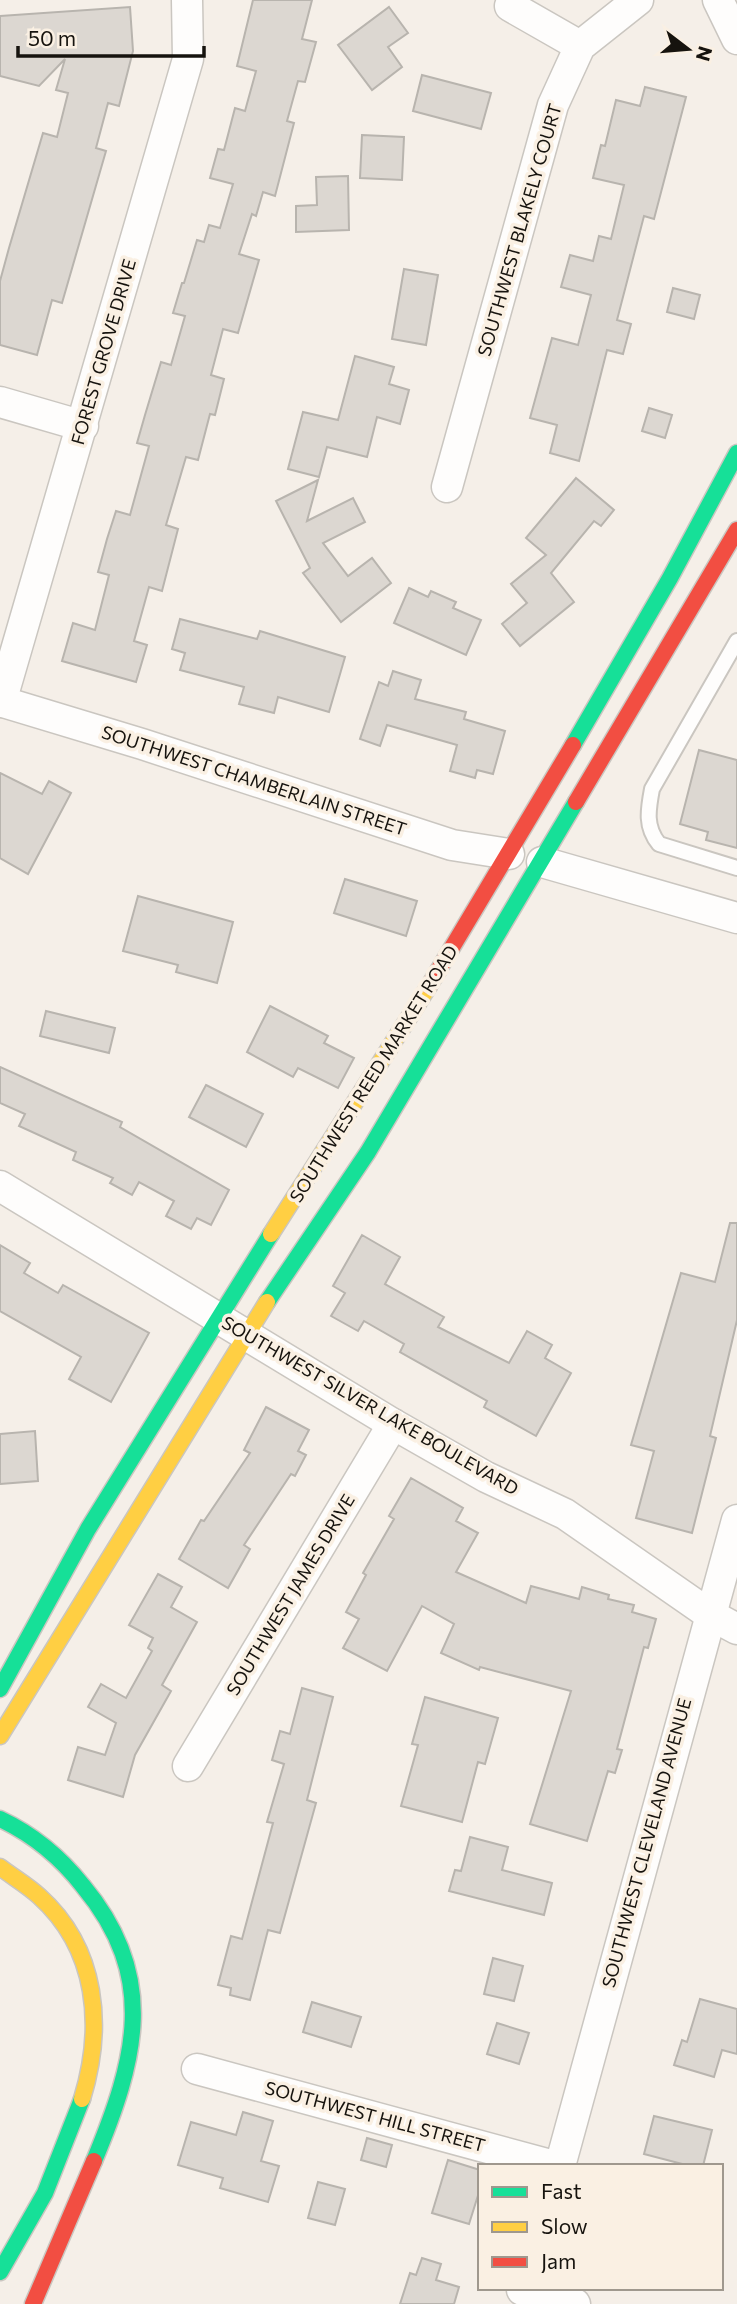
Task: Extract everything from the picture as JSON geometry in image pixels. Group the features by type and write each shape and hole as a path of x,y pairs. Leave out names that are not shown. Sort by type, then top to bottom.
{"main road":[{"name":"SOUTHWEST REED MARKET ROAD","path":"0,1689 89,1529 218,1318 374,1076 509,854 670,578 737,453"},
{"name":"SOUTHWEST REED MARKET ROAD","path":"0,1736 246,1333 368,1152 737,530"},
{"path":"0,1819 54,1856 94,1895 114,1925 128,1961 135,2009 132,2048 123,2089 33,2304"},
{"path":"0,1867 29,1885 51,1906 80,1949 95,1995 97,2029 91,2074 79,2114 42,2200 0,2272"}],"street":[{"name":"FOREST GROVE DRIVE","path":"0,702 83,426 188,59 187,0"},
{"name":"SOUTHWEST BLAKELY COURT","path":"447,487 553,105 580,47 638,0"},
{"path":"718,0 737,39"},
{"path":"510,6 580,47"},
{"path":"0,401 83,426"},
{"name":"SOUTHWEST CHAMBERLAIN STREET","path":"0,702 142,744 452,845 509,854"},
{"path":"542,862 737,918"},
{"name":"SOUTHWEST SILVER LAKE BOULEVARD","path":"0,1186 393,1424 486,1477 565,1514 709,1614 737,1629"},
{"name":"SOUTHWEST JAMES DRIVE","path":"188,1766 393,1424"},
{"name":"SOUTHWEST CLEVELAND AVENUE","path":"561,2164 709,1614 737,1520"},
{"name":"SOUTHWEST HILL STREET","path":"197,2069 547,2164"},
{"path":"521,2294 575,2304"}],"lane":[{"path":"737,641 652,789 647,816 652,835 659,844 671,850 737,868"}],"building":[{"path":"253,0 312,0 302,39 316,42 305,82 298,81 287,121 294,123 275,196 263,192 256,216 252,214 239,254 259,260 238,333 223,329 211,375 224,379 215,415 210,414 198,460 186,457 166,525 178,529 162,591 149,587 134,641 147,645 136,682 62,661 73,623 95,630 109,575 98,572 116,511 130,515 149,446 137,443 161,362 171,365 185,316 173,313 182,283 197,240 204,242 209,225 220,228 233,184 210,178 218,149 224,150 235,108 245,111 256,71 237,66"},
{"path":"130,7 133,51 119,106 108,103 96,148 106,151 62,303 52,300 37,355 0,345 0,281 43,133 57,137 68,93 56,90 65,59 39,86 0,76 0,16"},
{"path":"389,7 408,33 388,47 402,67 372,90 338,45"},
{"path":"422,75 491,93 481,129 413,111"},
{"path":"645,87 686,97 654,219 644,216 617,320 631,324 623,354 607,350 579,461 550,453 557,425 530,418 552,338 578,345 591,295 561,287 570,255 593,261 599,236 611,239 624,185 593,178 601,145 605,146 616,100 640,106"},
{"path":"362,135 404,137 402,180 360,178"},
{"path":"348,176 349,230 296,232 296,206 317,205 316,177"},
{"path":"404,269 438,275 426,345 392,339"},
{"path":"673,288 700,295 694,319 667,312"},
{"path":"355,356 394,367 389,384 409,390 400,424 377,417 367,457 327,447 319,477 288,469 303,412 338,420"},
{"path":"649,408 672,415 665,438 642,431"},
{"path":"576,478 614,510 601,526 594,521 551,573 574,602 520,646 502,624 527,603 511,584 546,555 526,538"},
{"path":"318,480 307,521 353,498 365,522 323,543 348,576 372,558 391,583 341,622 303,573 310,568 276,501"},
{"path":"409,588 428,597 431,591 456,602 453,608 481,620 466,655 394,623"},
{"path":"180,619 257,639 260,631 345,657 329,712 278,697 274,713 239,704 244,687 180,670 185,653 172,649"},
{"path":"393,671 421,680 415,699 466,712 464,719 505,731 493,774 477,770 475,778 450,771 457,745 387,725 380,746 360,739 379,682 388,686"},
{"path":"699,750 737,760 737,848 706,840 708,832 680,824"},
{"path":"0,773 42,794 49,781 71,793 28,874 0,858"},
{"path":"345,879 417,901 406,936 334,913"},
{"path":"138,896 233,922 217,983 176,972 178,965 123,951"},
{"path":"270,1006 328,1036 324,1043 354,1058 338,1088 298,1068 293,1077 247,1052"},
{"path":"46,1011 115,1028 109,1053 40,1036"},
{"path":"0,1067 122,1122 120,1127 229,1190 211,1225 197,1218 191,1229 166,1216 174,1201 139,1182 132,1195 110,1183 113,1178 73,1160 76,1152 19,1126 25,1114 0,1103"},
{"path":"206,1085 263,1114 246,1147 189,1117"},
{"path":"730,1223 737,1223 737,1320 710,1436 716,1438 692,1533 636,1518 654,1451 631,1445 681,1273 715,1282"},
{"path":"362,1235 400,1257 385,1284 444,1317 438,1327 509,1363 527,1331 552,1345 545,1358 571,1373 536,1436 484,1407 487,1401 400,1352 404,1344 364,1321 358,1331 331,1316 345,1293 333,1286"},
{"path":"0,1245 30,1263 24,1273 58,1293 63,1285 149,1333 111,1402 69,1379 81,1357 0,1311"},
{"path":"266,1407 309,1430 298,1451 306,1455 295,1476 291,1474 244,1545 250,1549 228,1588 179,1559 201,1520 204,1521 250,1453 244,1450"},
{"path":"35,1431 38,1481 0,1484 0,1434"},
{"path":"411,1478 463,1508 456,1521 478,1533 456,1572 526,1603 531,1586 579,1599 582,1587 609,1595 608,1599 634,1605 632,1612 656,1619 648,1648 644,1647 617,1749 622,1750 615,1773 608,1771 587,1841 530,1824 571,1691 480,1667 479,1670 441,1653 454,1624 422,1606 387,1671 343,1648 359,1619 346,1612 366,1575 363,1573 394,1519 389,1516"},
{"path":"158,1574 182,1587 171,1607 197,1622 162,1685 171,1691 135,1755 123,1797 68,1780 78,1747 105,1755 116,1723 88,1707 101,1684 126,1698 152,1651 148,1648 153,1638 129,1625"},
{"path":"302,1688 333,1697 307,1800 316,1803 280,1933 268,1930 250,2000 230,1995 231,1988 218,1985 231,1936 242,1939 273,1823 267,1822 284,1764 272,1760 280,1731 290,1734"},
{"path":"425,1697 498,1718 485,1764 478,1762 462,1822 401,1806 418,1745 412,1744"},
{"path":"470,1837 508,1847 502,1870 552,1883 544,1915 449,1891 455,1870 461,1871"},
{"path":"493,1958 523,1966 514,2001 484,1994"},
{"path":"700,1999 737,2009 737,2054 722,2050 714,2077 674,2065 682,2040 687,2042"},
{"path":"312,2002 361,2017 351,2047 303,2032"},
{"path":"497,2023 529,2033 519,2064 487,2054"},
{"path":"243,2112 273,2121 261,2161 279,2166 268,2202 220,2188 223,2178 178,2165 191,2122 236,2135"},
{"path":"654,2116 712,2130 704,2164 682,2164 644,2154"},
{"path":"367,2138 392,2145 386,2167 361,2160"},
{"path":"448,2160 478,2169 478,2195 469,2224 432,2213"},
{"path":"318,2182 345,2189 335,2225 308,2218"},
{"path":"422,2258 441,2264 436,2280 459,2287 454,2304 400,2304 410,2273 416,2275"}],"traffic: fast":[{"path":"573,745 670,578 737,453"},
{"path":"267,1302 368,1152 576,802"},
{"path":"0,1689 88,1529 271,1234"},
{"path":"0,1819 35,1839 56,1856 83,1886 107,1920 123,1953 131,1986 133,2020 129,2054 121,2088 94,2161"},
{"path":"0,2272 45,2193 82,2099"}],"traffic: slow":[{"path":"271,1234 429,986"},
{"path":"0,1736 267,1302"},
{"path":"0,1867 34,1892 59,1917 74,1940 84,1965 91,1990 94,2017 89,2072 82,2099"}],"traffic: jam":[{"path":"576,802 737,530"},
{"path":"429,986 573,745"},
{"path":"33,2304 94,2161"}]}
